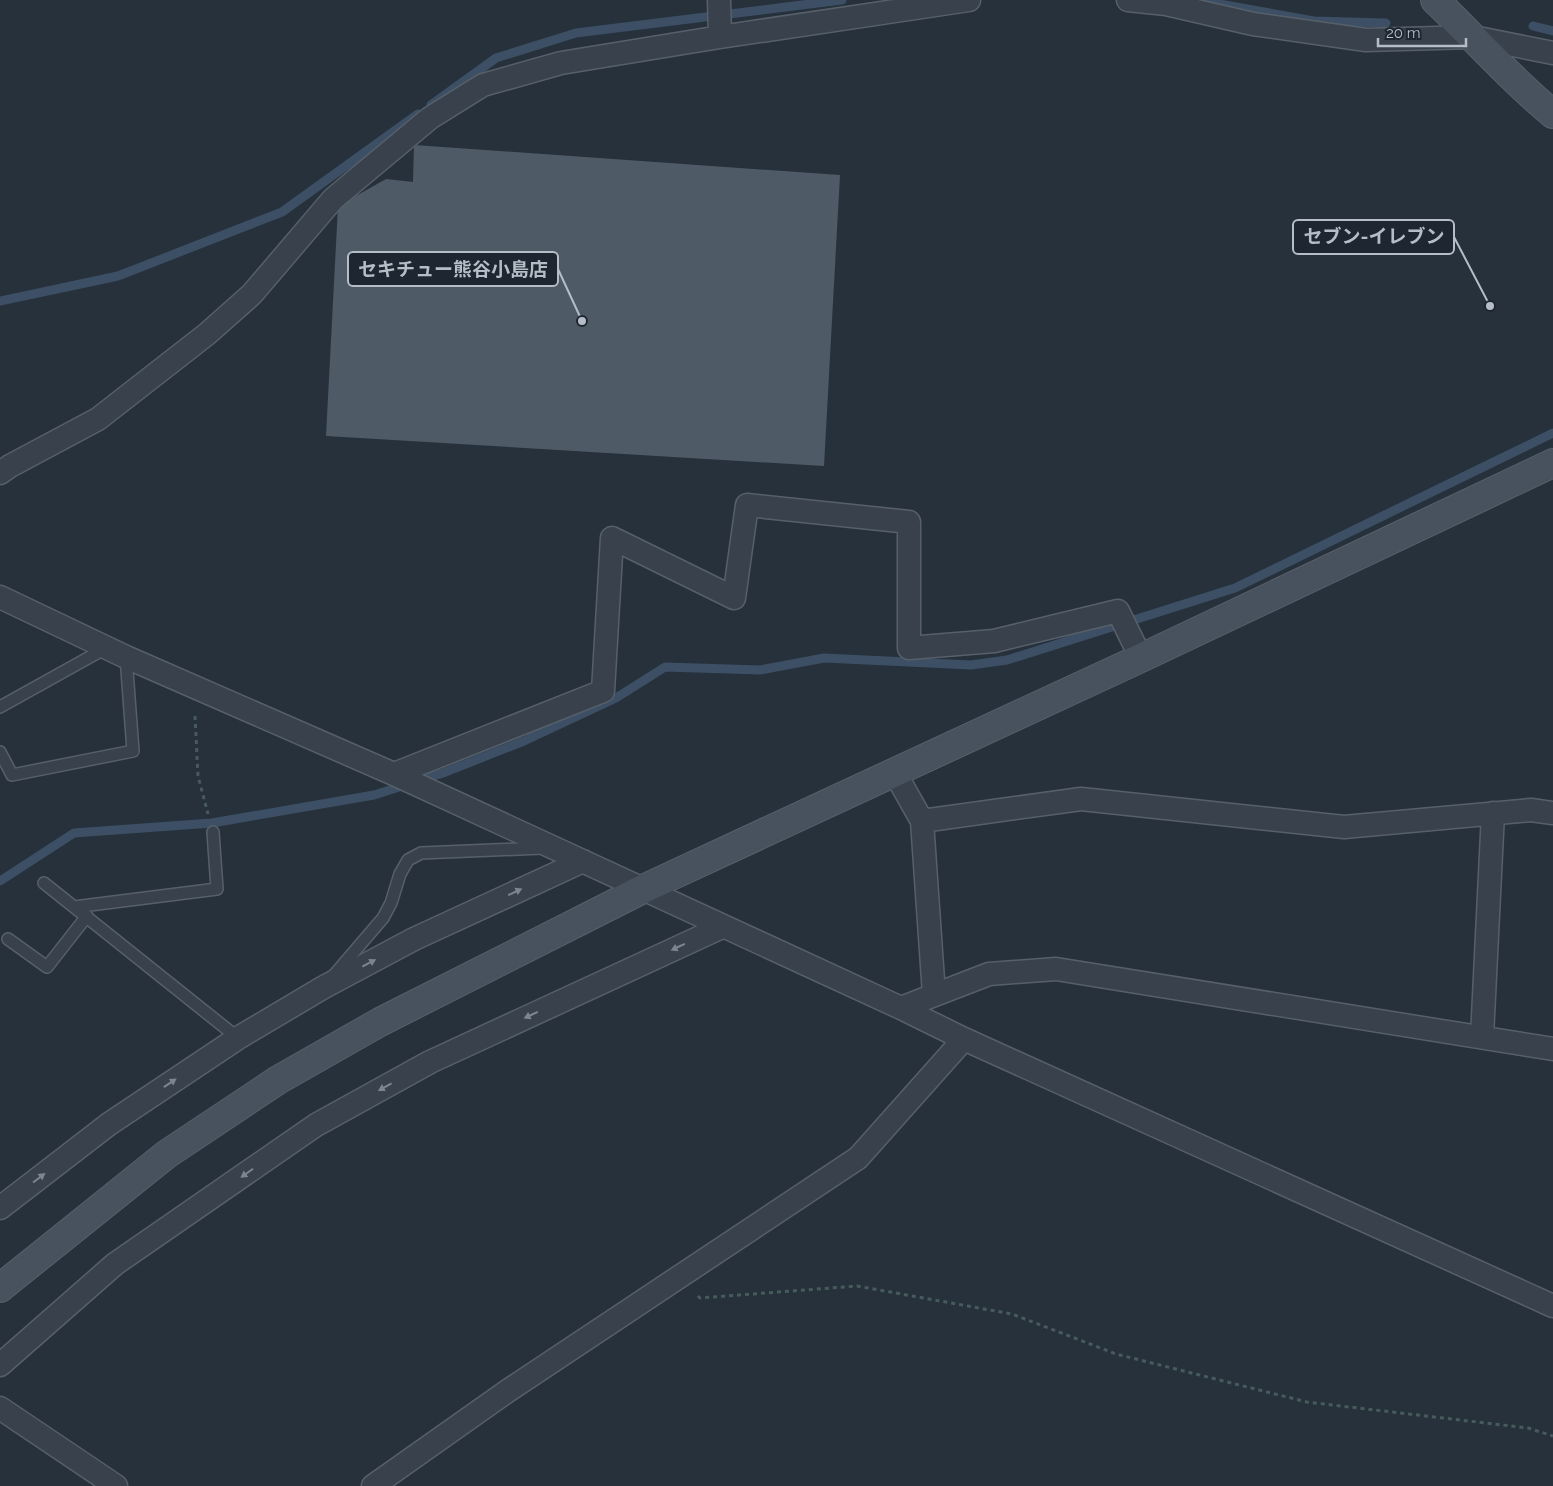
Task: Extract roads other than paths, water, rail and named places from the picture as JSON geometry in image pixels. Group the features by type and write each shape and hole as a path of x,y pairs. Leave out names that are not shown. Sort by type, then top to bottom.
{"street":[{"path":"719,0 720,36"},
{"path":"0,474 10,466 98,419 207,334 252,294 333,199 430,118 482,85 562,63 720,36 969,0"},
{"path":"1128,0 1166,4 1253,24 1366,40 1473,37 1553,53"},
{"path":"1435,0 1533,98 1553,114"},
{"path":"0,1288 167,1154 278,1080 380,1022 643,889 895,773 1137,650 1553,463"},
{"path":"395,775 603,691 612,538 734,598 747,505 909,522 909,648 994,641 1118,611 1137,650"},
{"path":"0,597 126,657 438,794 722,927 901,1008 964,1039 1553,1306"},
{"path":"895,773 922,821 934,996"},
{"path":"922,821 1081,798 1344,827 1531,810 1553,813"},
{"path":"1482,1037 1493,813"},
{"path":"0,1208 109,1124 238,1038 324,987 414,940 583,861"},
{"path":"0,1365 115,1264 316,1125 430,1062 722,927"},
{"path":"901,1008 989,974 1056,969 1553,1049"},
{"path":"372,1486 510,1390 858,1158 964,1039"},
{"path":"0,1408 116,1486"}],"lane":[{"path":"0,708 106,648"},
{"path":"0,752 12,775 133,752 126,657"},
{"path":"74,907 217,889 213,832"},
{"path":"324,987 383,918 400,874 408,860 421,852 554,847"},
{"path":"44,883 238,1038"},
{"path":"8,938 47,967 87,916"}],"waterway":[{"path":"431,105 496,58 576,33 842,0"},
{"path":"1203,1 1314,21 1386,23"},
{"path":"1533,26 1553,31"},
{"path":"0,301 118,276 282,212 418,114"},
{"path":"0,881 74,833 212,823 374,795 443,773 524,741 616,698 665,667 760,670 824,658 971,665 1007,660 1235,588 1553,433"}],"place":[{"name":"セブン-イレブン","path":"1490,306"},
{"name":"セキチュー熊谷小島店","path":"582,321"}]}
